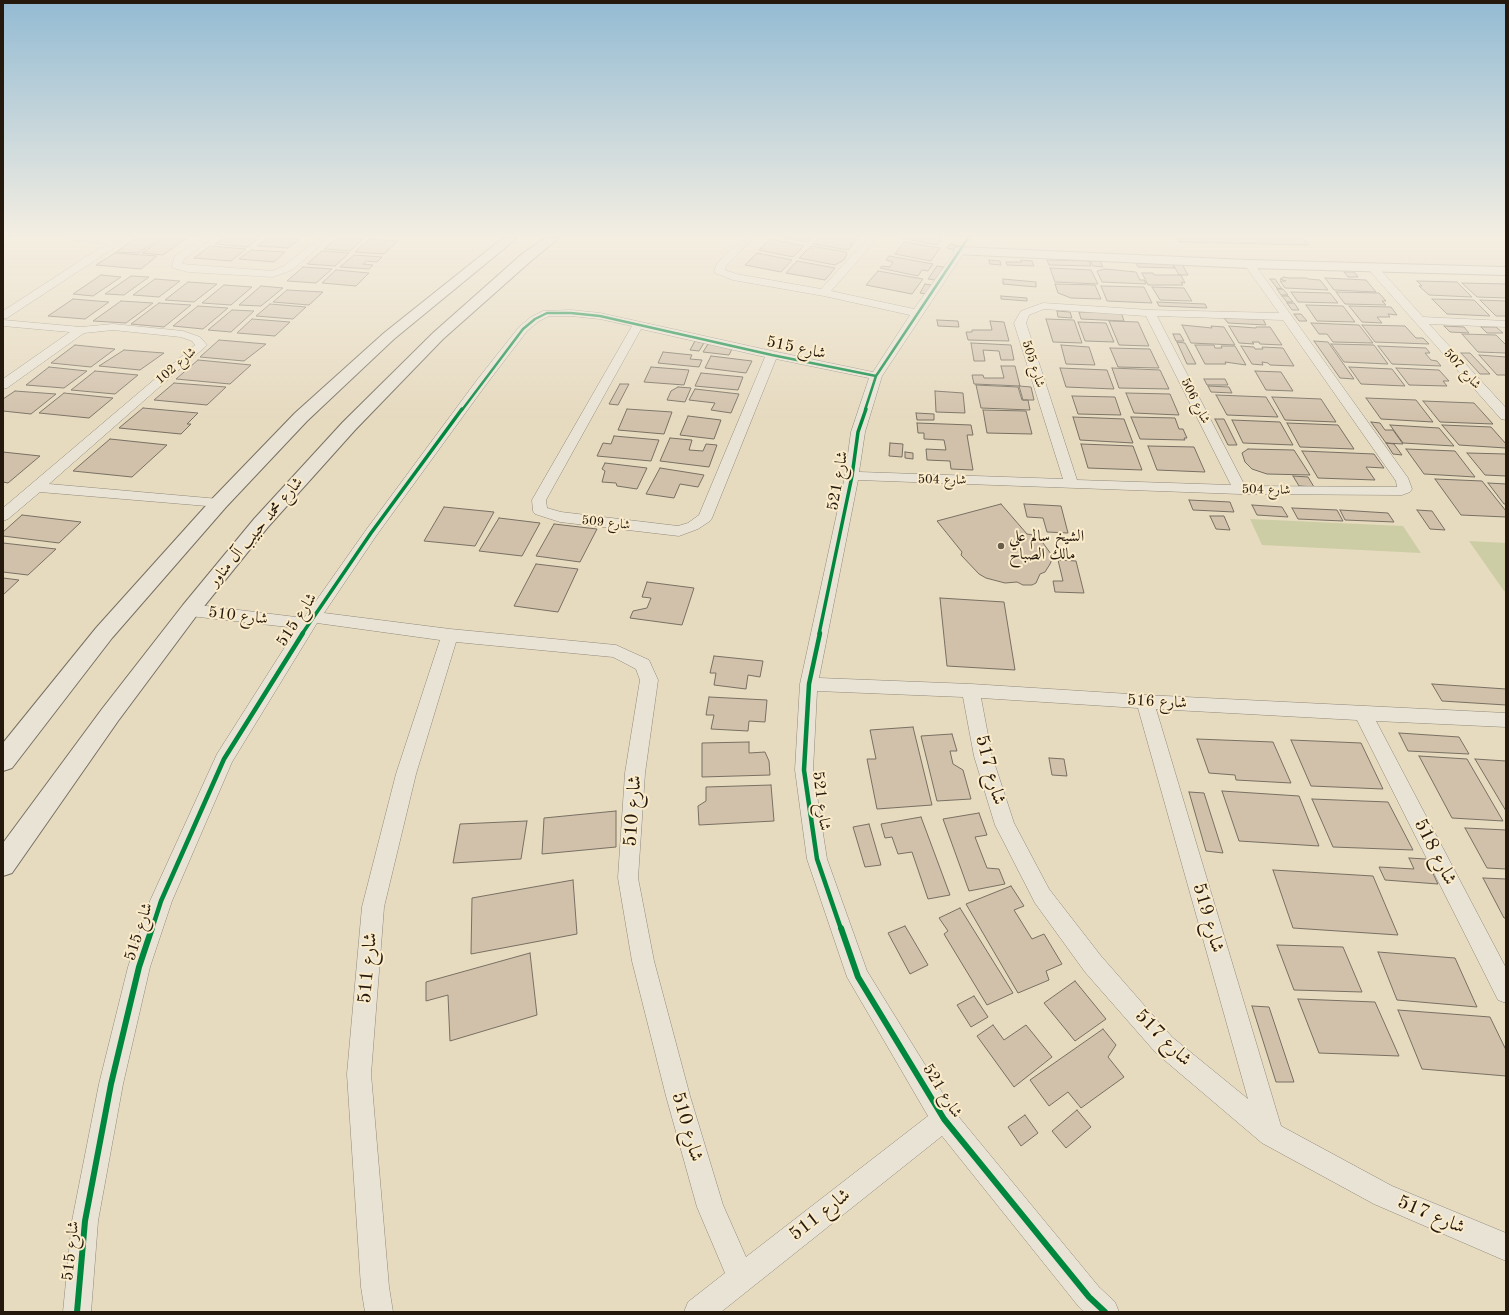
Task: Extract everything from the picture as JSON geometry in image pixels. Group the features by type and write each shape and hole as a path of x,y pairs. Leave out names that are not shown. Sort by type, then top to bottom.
{"main road":[{"path":"3,760 104,633 219,503 301,418 354,368 389,336 435,299"},
{"name":"شارع محمد حبيب آل مناور","path":"3,864 110,715 190,610 261,523 349,426 455,320 479,299"}],"street":[{"path":"3,316 29,299"},
{"path":"854,299 917,313"},
{"name":"شارع 521","path":"926,299 876,376 858,432 852,476 809,684 804,770 817,860 858,977 944,1119 1089,1297 1105,1312"},
{"name":"شارع 504","path":"852,476 1240,490 1396,492 1405,489 1403,481 1274,299"},
{"name":"شارع 507","path":"1401,299 1506,416"},
{"name":"شارع 505","path":"1071,483 1020,323 1025,313 1043,306 1287,317"},
{"name":"شارع 515","path":"77,1312 85,1221 111,1084 139,967 161,901 224,759 311,621 371,533 481,383 529,323 547,313 563,312 600,316 772,355 876,376"},
{"name":"شارع 506","path":"1150,312 1240,490"},
{"name":"شارع 507","path":"1419,320 1506,324"},
{"path":"3,323 81,330"},
{"name":"شارع 509","path":"638,325 539,500 540,511 560,518 679,531 693,526 705,518 772,355"},
{"name":"شارع 102","path":"3,385 59,344 81,330 113,327 183,334 196,339 201,345 3,516"},
{"path":"36,487 219,503"},
{"name":"شارع 510","path":"190,610 616,652 643,665 649,680 635,773 628,878 643,961 678,1096 710,1207 741,1277"},
{"name":"شارع 511","path":"379,1312 375,1287 359,1074 373,907 406,774 450,635"},
{"name":"شارع 516","path":"809,684 971,691 1145,702 1506,720"},
{"name":"شارع 517","path":"971,691 983,756 1005,825 1042,896 1093,964 1164,1045 1271,1134 1383,1196 1506,1247"},
{"name":"شارع 519","path":"1145,702 1271,1134"},
{"name":"شارع 518","path":"1363,713 1506,992"},
{"name":"شارع 511","path":"698,1312 944,1119"}],"green space":[{"path":"1250,519 1403,526 1421,553 1262,545"},
{"path":"1469,541 1506,543 1506,591 1504,591"}],"building":[{"path":"72,299 109,302 85,319 48,316"},
{"path":"166,299 197,299 194,302"},
{"path":"206,299 238,299 231,305 202,303"},
{"path":"246,299 269,299 261,306 239,305"},
{"path":"276,299 315,299 309,305 273,302"},
{"path":"1006,299 1027,299 1027,301"},
{"path":"1106,299 1150,299 1152,303 1107,301"},
{"path":"1191,299 1192,301 1160,300"},
{"path":"1285,299 1291,299 1293,302 1287,302"},
{"path":"1296,299 1335,299 1338,303 1298,302"},
{"path":"1342,299 1385,299 1386,301 1382,301 1386,305 1345,304"},
{"path":"1432,299 1474,300 1490,316 1447,314"},
{"path":"1480,300 1506,301 1506,316 1496,316"},
{"path":"121,301 153,303 126,323 93,321"},
{"path":"1157,302 1205,304 1207,308 1159,306"},
{"path":"159,303 191,305 164,327 131,324"},
{"path":"1287,303 1294,303 1299,310 1292,310"},
{"path":"270,304 306,307 293,319 256,316"},
{"path":"1306,305 1343,306 1355,322 1317,321"},
{"path":"198,306 228,308 203,329 173,326"},
{"path":"1349,306 1391,307 1397,315 1388,314 1390,317 1377,317 1382,323 1362,322"},
{"path":"232,310 254,311 231,332 208,330"},
{"path":"1057,311 1070,312 1072,318 1058,317"},
{"path":"1079,312 1121,312 1124,321 1081,319"},
{"path":"1294,314 1301,314 1307,321 1299,321"},
{"path":"1224,318 1263,319 1266,325 1228,323"},
{"path":"252,319 290,322 275,336 237,333"},
{"path":"1046,319 1074,320 1082,343 1053,342"},
{"path":"937,320 958,321 959,327 938,326"},
{"path":"990,321 1004,322 1009,341 968,340 966,332 972,332 972,330 992,330"},
{"path":"1109,321 1138,322 1149,346 1119,345"},
{"path":"1078,322 1106,323 1114,342 1085,341"},
{"path":"1311,323 1359,325 1373,343 1333,342 1327,334 1319,334"},
{"path":"1182,325 1212,328 1211,326 1224,327 1235,345 1191,343"},
{"path":"1362,325 1405,326 1416,338 1423,338 1429,344 1375,342"},
{"path":"1229,326 1256,328 1270,327 1282,345 1260,344 1259,342 1252,342 1254,344 1239,343"},
{"path":"1444,326 1464,327 1469,333 1450,332"},
{"path":"1481,327 1496,327 1503,333 1487,333"},
{"path":"1173,334 1180,334 1184,341 1176,341"},
{"path":"1462,334 1496,335 1506,345 1506,353 1478,352"},
{"path":"219,340 266,344 244,361 200,357"},
{"path":"695,341 704,343 699,351 690,350"},
{"path":"1314,341 1328,342 1354,379 1340,378"},
{"path":"1177,342 1185,343 1196,364 1187,364"},
{"path":"971,343 1011,345 1014,360 1001,360 999,351 983,350 985,361 974,361"},
{"path":"708,344 733,347 729,355 703,352"},
{"path":"1331,344 1374,345 1388,364 1344,362"},
{"path":"75,345 115,349 91,367 51,363"},
{"path":"1061,345 1089,347 1095,365 1066,364"},
{"path":"1195,345 1214,345 1215,348 1222,348 1221,346 1235,346 1246,365 1225,362 1226,364 1205,364"},
{"path":"1241,346 1254,347 1255,349 1263,349 1262,347 1283,348 1294,366 1270,365 1262,362 1263,365 1252,364"},
{"path":"1378,346 1426,348 1430,353 1425,353 1431,360 1437,361 1441,366 1392,364"},
{"path":"1110,348 1150,349 1159,368 1118,367"},
{"path":"124,350 164,353 140,370 99,366"},
{"path":"663,352 692,355 690,359 702,360 699,367 658,363"},
{"path":"1461,353 1470,353 1490,374 1480,374"},
{"path":"1479,355 1506,357 1506,375 1497,375"},
{"path":"711,356 752,361 746,373 705,368"},
{"path":"198,360 251,365 230,384 176,379"},
{"path":"1001,366 1015,366 1020,386 974,384 972,375 983,375 984,378 1004,378"},
{"path":"49,367 87,371 64,388 26,385"},
{"path":"651,367 689,370 684,385 644,382"},
{"path":"1349,367 1392,369 1405,386 1361,384"},
{"path":"1060,368 1107,370 1114,389 1066,387"},
{"path":"1112,368 1160,370 1169,389 1119,388"},
{"path":"1396,368 1439,370 1449,381 1443,381 1447,386 1409,385"},
{"path":"95,371 138,375 115,394 71,390"},
{"path":"1255,371 1281,372 1293,391 1266,390"},
{"path":"701,373 743,377 738,390 695,386"},
{"path":"1204,379 1225,379 1228,385 1207,385"},
{"path":"174,383 226,387 207,405 154,400"},
{"path":"620,384 629,384 618,405 609,404"},
{"path":"976,385 1018,387 1022,400 1028,400 1030,410 981,408"},
{"path":"1019,386 1031,387 1034,400 1023,400"},
{"path":"1208,386 1229,387 1232,393 1211,392"},
{"path":"678,387 691,388 685,402 667,400 671,391"},
{"path":"695,389 739,394 731,413 711,410 715,403 689,400"},
{"path":"15,391 56,394 31,414 3,411 3,399"},
{"path":"935,391 963,393 965,413 936,412"},
{"path":"64,393 113,398 89,418 39,413"},
{"path":"1126,393 1170,394 1179,415 1134,413"},
{"path":"1216,395 1266,397 1278,417 1227,415"},
{"path":"1072,396 1115,397 1121,415 1078,414"},
{"path":"1272,397 1321,399 1336,422 1285,420"},
{"path":"1366,398 1416,400 1433,422 1381,419"},
{"path":"1423,401 1474,403 1493,424 1440,422"},
{"path":"143,408 198,413 187,424 191,424 181,434 119,428"},
{"path":"627,409 672,412 664,434 618,430"},
{"path":"983,410 1026,411 1032,434 987,433"},
{"path":"916,413 934,414 934,420 917,420"},
{"path":"688,416 721,420 714,439 680,435"},
{"path":"1073,417 1124,419 1133,443 1080,440"},
{"path":"1131,417 1175,418 1179,429 1183,429 1187,438 1184,438 1185,440 1140,439"},
{"path":"1215,419 1224,419 1237,445 1228,445"},
{"path":"1232,420 1280,422 1293,445 1243,443"},
{"path":"1371,422 1380,423 1385,430 1393,430 1403,444 1386,443"},
{"path":"917,423 971,425 973,435 967,435 973,470 951,469 950,461 927,460 926,449 946,450 944,440 924,439 924,433 918,433"},
{"path":"1287,423 1338,425 1354,449 1300,447"},
{"path":"1390,425 1439,428 1454,446 1403,443"},
{"path":"1442,425 1491,427 1506,444 1506,448 1459,445"},
{"path":"614,436 659,440 651,461 597,456 603,443 611,444"},
{"path":"670,438 692,440 689,450 703,451 706,444 717,445 709,467 660,461"},
{"path":"110,439 167,445 132,477 73,471"},
{"path":"890,443 903,444 902,457 889,456"},
{"path":"1386,443 1394,444 1402,455 1393,454"},
{"path":"1081,444 1133,446 1142,470 1088,468"},
{"path":"1148,446 1194,447 1205,472 1157,470"},
{"path":"1248,449 1294,450 1310,475 1267,474 1252,469 1245,462 1242,453"},
{"path":"1406,449 1455,451 1475,477 1424,474"},
{"path":"1302,451 1374,454 1384,468 1366,467 1375,480 1318,478"},
{"path":"3,452 40,456 8,483 3,482"},
{"path":"905,452 913,453 913,459 905,458"},
{"path":"1467,453 1506,454 1506,476 1485,475"},
{"path":"605,463 647,468 637,489 617,486 616,483 602,482 605,471 602,469"},
{"path":"660,468 704,475 698,487 680,484 674,498 646,494"},
{"path":"1293,476 1308,477 1314,487 1299,486"},
{"path":"1435,479 1482,481 1506,511 1506,517 1461,515"},
{"path":"1488,483 1506,484 1506,504 1504,504"},
{"path":"1189,500 1230,502 1234,512 1193,510"},
{"name":"الشيخ سالم علي مالك الصباح","path":"1001,504 1027,534 1033,535 1043,543 1051,554 1052,559 1050,564 1045,572 1040,574 1036,583 1032,585 1023,585 1017,582 1005,583 986,578 979,574 961,555 962,552 937,521"},
{"path":"1024,504 1061,506 1068,533 1047,532 1043,518 1027,517"},
{"path":"1252,505 1282,507 1288,517 1257,515"},
{"path":"444,507 494,512 475,546 424,541"},
{"path":"1292,508 1337,510 1343,521 1298,519"},
{"path":"1340,510 1388,513 1394,522 1345,520"},
{"path":"1417,510 1432,511 1445,530 1430,529"},
{"path":"22,515 81,522 59,543 3,536 3,532"},
{"path":"1210,516 1224,516 1230,530 1216,529"},
{"path":"499,518 540,523 522,556 479,551"},
{"path":"554,524 597,529 580,562 536,556"},
{"path":"3,543 56,549 28,575 3,572"},
{"path":"1058,560 1076,561 1084,593 1055,592 1053,581 1063,581"},
{"path":"536,564 578,569 558,612 514,606"},
{"path":"3,578 19,580 3,595"},
{"path":"647,582 694,588 682,625 630,618 633,611 647,608 651,598 642,597"},
{"path":"940,598 1004,602 1015,670 947,666"},
{"path":"714,656 763,661 760,677 748,675 746,689 714,685 716,673 710,673"},
{"path":"1432,684 1506,689 1506,705 1442,701"},
{"path":"709,697 767,700 765,722 749,721 748,731 711,729 714,715 706,715"},
{"path":"913,727 932,805 877,809 867,759 876,759 870,730"},
{"path":"1399,733 1459,737 1469,754 1408,751"},
{"path":"952,734 957,751 950,751 953,764 963,770 971,799 937,801 921,736"},
{"path":"1197,739 1273,742 1291,783 1236,780 1235,775 1209,773"},
{"path":"1291,740 1361,743 1383,789 1311,786"},
{"path":"749,742 749,753 765,752 769,761 770,775 702,777 702,743"},
{"path":"1419,756 1467,759 1503,821 1452,818"},
{"path":"1049,758 1064,759 1067,776 1052,775"},
{"path":"1475,759 1506,761 1506,811"},
{"path":"771,785 774,821 699,825 698,806 706,801 706,787"},
{"path":"1222,791 1299,796 1319,846 1239,841"},
{"path":"1189,792 1204,793 1223,853 1206,851"},
{"path":"1312,799 1388,802 1413,850 1333,847"},
{"path":"616,811 616,847 542,854 544,818"},
{"path":"979,813 987,835 975,837 987,868 999,869 1005,884 969,891 943,819"},
{"path":"921,817 950,895 928,899 912,852 898,854 892,837 885,838 881,824"},
{"path":"527,821 521,859 453,863 460,824"},
{"path":"869,824 881,865 865,867 853,827"},
{"path":"1465,828 1506,830 1506,869 1487,868"},
{"path":"1409,858 1426,859 1438,884 1385,880 1379,867 1414,869"},
{"path":"1273,870 1373,876 1398,935 1293,928"},
{"path":"1483,878 1506,879 1506,918 1504,918"},
{"path":"573,880 577,934 471,954 472,898"},
{"path":"1011,886 1024,906 1014,910 1032,939 1044,934 1062,964 1046,971 1049,980 1018,993 966,904"},
{"path":"960,908 1013,993 987,1005 944,934 948,931 939,918"},
{"path":"905,926 928,965 910,974 888,933"},
{"path":"1277,945 1343,947 1362,992 1294,990"},
{"path":"1378,952 1455,958 1477,1007 1397,1000"},
{"path":"530,953 537,1015 450,1041 448,995 426,1001 426,982"},
{"path":"1075,981 1106,1019 1075,1041 1044,1003"},
{"path":"974,996 988,1017 971,1027 957,1005"},
{"path":"1298,999 1375,1002 1399,1056 1319,1053"},
{"path":"1252,1006 1269,1007 1294,1082 1276,1082"},
{"path":"1398,1010 1490,1017 1506,1050 1506,1076 1422,1069"},
{"path":"993,1025 1004,1040 1026,1025 1052,1057 1014,1087 977,1036"},
{"path":"1103,1029 1116,1045 1108,1057 1124,1077 1081,1108 1068,1092 1049,1106 1030,1080"},
{"path":"1077,1110 1091,1127 1066,1148 1052,1131"},
{"path":"1025,1115 1038,1133 1021,1146 1008,1127"}],"cycle path":[{"path":"926,299 876,376 858,432 852,476 809,684 804,770 817,859 858,977 944,1119 1089,1297 1105,1312"},
{"path":"77,1312 85,1221 111,1084 139,967 161,901 224,759 313,617 371,533 481,383 523,329 535,319 547,313 571,313 600,316 772,355 876,376"}],"place":[{"name":"الشيخ سالم علي مالك الصباح","path":"1001,546"}]}
